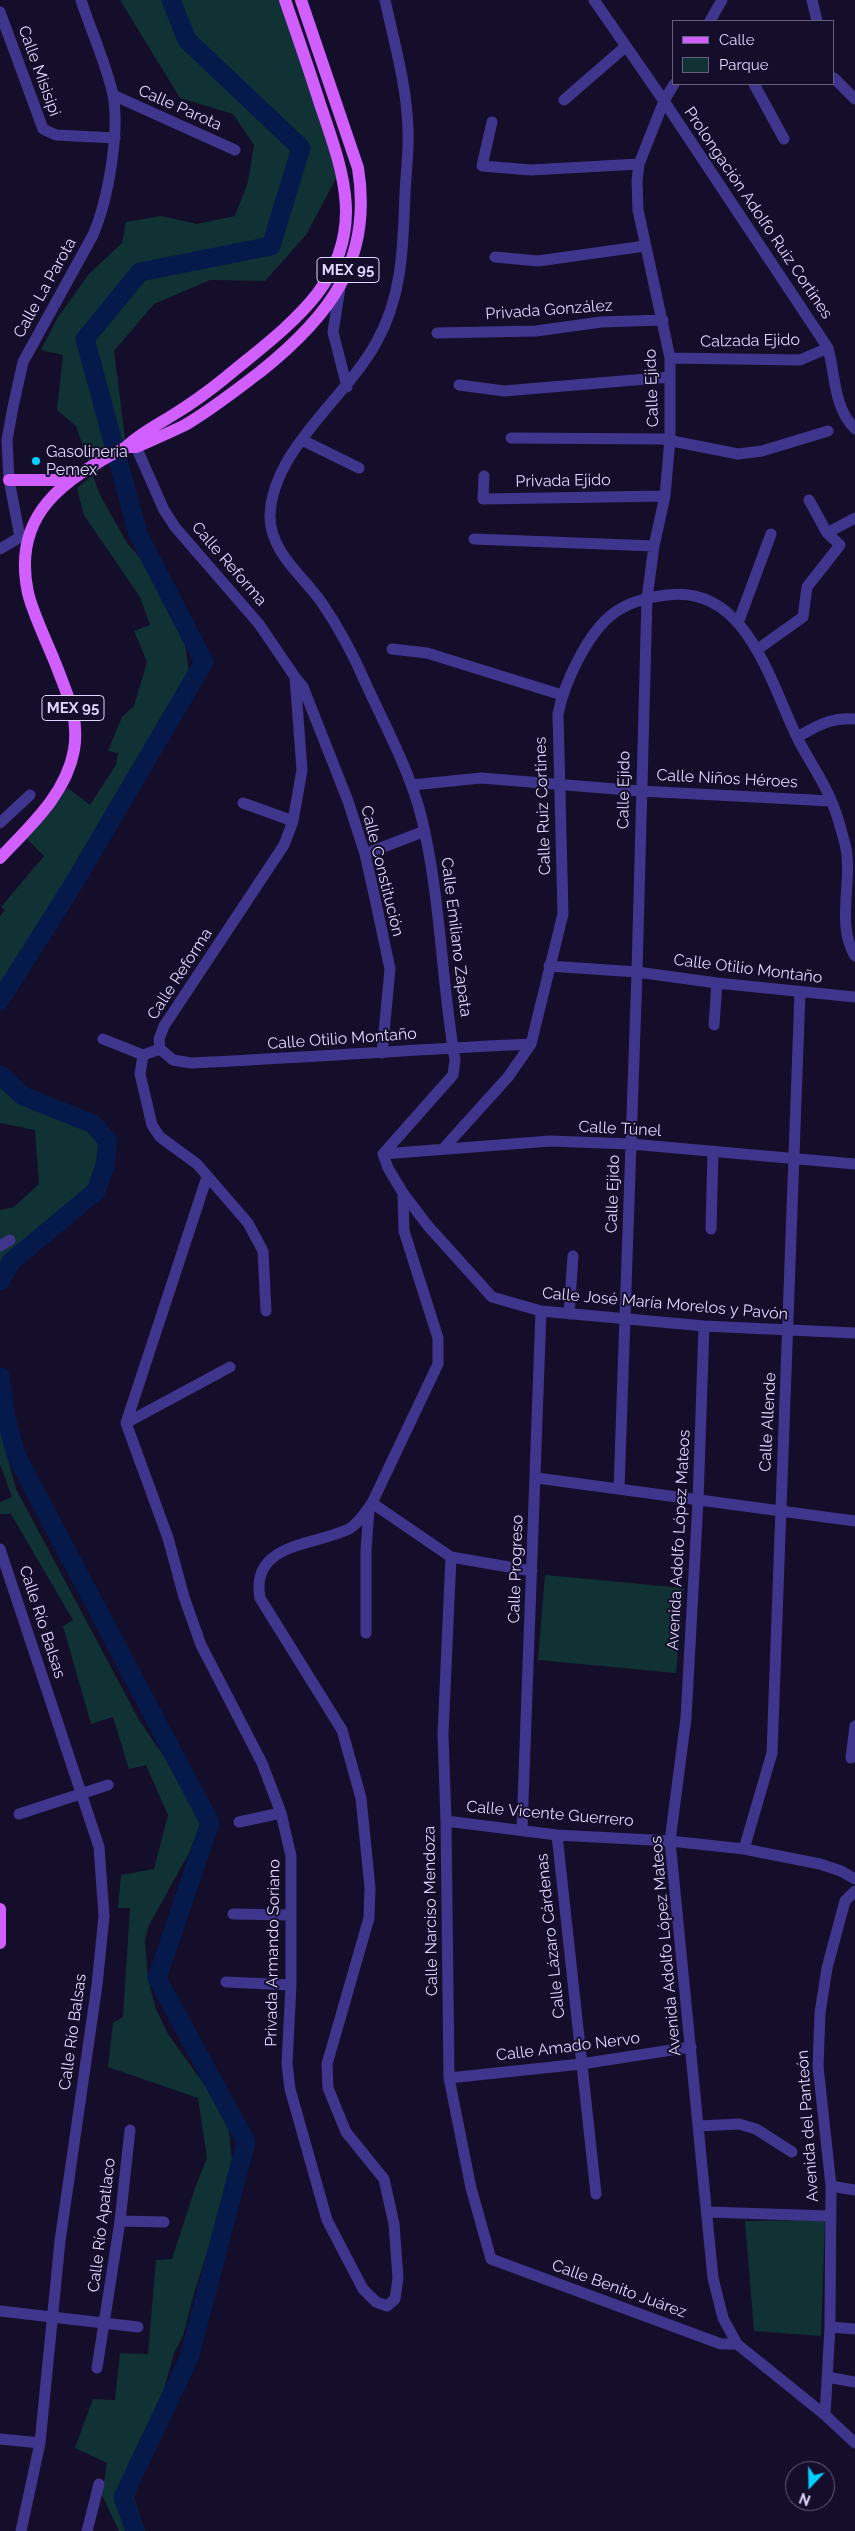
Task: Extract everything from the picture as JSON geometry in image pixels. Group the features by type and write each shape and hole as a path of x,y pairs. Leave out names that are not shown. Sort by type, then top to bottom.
{"main road":[{"name":"MEX 95","path":"0,858 47,807 65,778 74,750 75,715 28,593 25,539 32,526 47,502 69,480 129,446 223,380 296,316 326,280 339,251 346,209 342,167 285,0"},
{"name":"MEX 95","path":"129,446 185,425 233,393 278,357 326,309 340,288 352,260 360,231 358,168 301,0"},
{"path":"9,480 69,480"},
{"path":"0,1909 0,1942"}],"street":[{"name":"Calle La Parota","path":"25,539 19,532 9,480 7,440 23,362 100,219 115,138 113,95 81,0"},
{"name":"Calle Emiliano Zapata","path":"384,1154 453,1075 455,1060 441,933 425,831 412,785 358,667 322,604 277,546 270,519 273,492 288,456 346,387 376,343 393,307 402,268 408,130 404,89 385,0"},
{"name":"Prolongación Adolfo Ruiz Cortines","path":"594,0 664,101 828,348 836,378 838,403 846,420 855,429"},
{"path":"715,18 722,0"},
{"path":"812,0 817,20"},
{"name":"Calle Misisipi","path":"0,12 43,129 56,135 115,138"},
{"path":"564,100 625,47"},
{"path":"835,79 855,99"},
{"name":"Calle Ejido","path":"619,1489 637,972 640,791 647,598 654,546 666,496 670,440 670,358 638,210 637,181 639,164 664,101 673,85"},
{"path":"755,85 784,139"},
{"name":"Calle Parota","path":"113,95 235,150"},
{"path":"492,122 482,166 531,170 639,164"},
{"path":"495,257 538,261 645,246"},
{"path":"340,288 333,332 346,387"},
{"name":"Privada González","path":"437,333 536,331 601,322 663,320"},
{"name":"Calzada Ejido","path":"670,358 800,360 828,348"},
{"path":"459,385 504,392 670,377"},
{"path":"511,438 670,440 724,452 751,453 828,431"},
{"path":"302,440 359,468"},
{"name":"Calle Reforma","path":"129,446 164,510 175,526 259,624 282,654 295,677 302,770 294,821 284,845 164,1026 159,1039 160,1049"},
{"name":"Privada Ejido","path":"484,476 483,499 666,496"},
{"path":"758,650 803,617 807,587 840,544 827,533 809,500"},
{"path":"827,533 855,518"},
{"path":"738,622 771,534"},
{"path":"0,549 25,539"},
{"path":"474,540 654,546"},
{"name":"Calle Ruiz Cortines","path":"443,1149 508,1077 531,1044 563,914 560,783 556,734 562,695 580,659 607,618 618,610 647,598 682,593 699,596 714,603 738,622 758,650 797,737 832,801 845,846 847,934 855,956"},
{"path":"392,649 427,653 562,695"},
{"name":"Calle Constitución","path":"295,677 304,687 348,801 365,854 390,969 382,1053"},
{"path":"797,737 826,722 839,718 855,719"},
{"name":"Calle Niños Héroes","path":"412,785 482,778 640,791 832,801"},
{"path":"0,823 30,795"},
{"path":"243,803 294,821"},
{"path":"365,854 425,831"},
{"name":"Calle Otilio Montaño","path":"549,966 637,972 716,983 855,997"},
{"path":"714,1026 716,983"},
{"name":"Calle Allende","path":"744,1849 772,1754 800,992"},
{"path":"103,1039 143,1055 160,1049"},
{"name":"Calle Otilio Montaño","path":"160,1049 173,1060 191,1063 531,1044"},
{"path":"143,1055 140,1074 152,1125 160,1137 197,1164 248,1223 263,1251 266,1311"},
{"name":"Calle Túnel","path":"384,1154 550,1142 631,1144 855,1164"},
{"path":"711,1229 713,1151"},
{"path":"366,1633 366,1550 371,1505 438,1364 438,1338 404,1231 403,1193 388,1168 384,1154"},
{"path":"126,1423 207,1177"},
{"name":"Calle José María Morelos y Pavón","path":"403,1193 428,1226 492,1297 541,1311 569,1314 704,1326 855,1333"},
{"path":"569,1314 573,1256"},
{"name":"Calle Progreso","path":"522,1829 537,1478 541,1311"},
{"name":"Avenida Adolfo López Mateos","path":"704,1326 698,1501 686,1718 670,1841 713,2278 722,2318 737,2344 826,2415 855,2443"},
{"path":"126,1423 230,1367"},
{"name":"Privada Armando Soriano","path":"126,1423 168,1538 184,1597 201,1644 262,1762 282,1813 291,1856 291,1985 287,2064 290,2089 327,2220 363,2289 376,2302 387,2306 395,2299 398,2278 394,2224 384,2179 346,2132 328,2088 327,2064 369,1918 370,1888 361,1798 342,1730 260,1598 257,1584 260,1570 270,1559 298,1544 349,1528 361,1519 371,1505"},
{"path":"537,1478 855,1521"},
{"path":"371,1505 451,1557 532,1571"},
{"name":"Calle Río Balsas","path":"0,1551 99,1847 104,1916 97,1985 65,2203 40,2443 22,2531"},
{"name":"Calle Narciso Mendoza","path":"451,1557 443,1734 449,2078 471,2188 491,2259"},
{"path":"851,1758 855,1726"},
{"path":"19,1814 80,1792 108,1785"},
{"path":"239,1822 282,1813"},
{"name":"Calle Vicente Guerrero","path":"446,1821 522,1829 557,1835 670,1841 744,1849 820,1864 842,1871 855,1879"},
{"name":"Calle Lázaro Cárdenas","path":"557,1835 596,2194"},
{"name":"Avenida del Panteón","path":"826,2415 830,2327 831,2186 818,2066 820,2013 826,1968 845,1901 855,1891"},
{"path":"233,1914 291,1915"},
{"path":"226,1982 291,1985"},
{"name":"Calle Amado Nervo","path":"449,2078 581,2064 691,2047"},
{"path":"699,2126 738,2124 756,2129 792,2152"},
{"name":"Calle Río Apatlaco","path":"97,2368 120,2221 130,2130"},
{"path":"831,2186 855,2190"},
{"name":"Avenida del Panteón","path":"708,2212 830,2216"},
{"path":"120,2221 164,2222"},
{"name":"Calle Benito Juárez","path":"491,2259 721,2344 737,2344"},
{"path":"0,2311 54,2319 138,2327"},
{"path":"830,2327 855,2329"},
{"path":"827,2377 855,2382"},
{"path":"0,2439 40,2443"},
{"path":"87,2531 98,2484"}],"green space":[{"path":"120,0 285,0 342,167 306,235 265,281 210,280 154,304 114,351 126,447 93,476 100,495 127,543 161,581 183,630 190,679 176,721 73,871 0,990 0,916 5,910 1,907 44,856 27,839 68,788 90,805 116,765 118,753 108,751 122,717 134,706 147,662 134,631 150,625 140,597 84,515 77,488 93,475 76,426 57,410 63,355 41,350 58,317 89,274 122,243 126,222 161,216 197,224 235,216 248,182 254,145 233,114 180,98"},
{"path":"0,1078 8,1087 31,1101 59,1110 89,1124 110,1143 114,1166 102,1186 81,1207 18,1249 0,1278 0,1210 14,1207 39,1184 35,1130 0,1123"},
{"path":"0,1430 16,1489 139,1720 165,1758 201,1822 189,1853 148,1927 145,1941 148,1980 156,2009 168,2034 211,2094 228,2125 232,2162 228,2185 193,2297 183,2336 174,2353 134,2498 145,2531 119,2531 102,2495 107,2463 75,2448 93,2399 115,2400 120,2353 148,2354 156,2260 172,2259 195,2188 207,2158 198,2098 108,2067 113,2023 123,2017 130,1908 118,1908 121,1875 154,1869 168,1815 146,1765 129,1769 113,1717 91,1724 63,1626 73,1620 11,1514 0,1514 0,1502 12,1497 0,1464"},
{"path":"545,1575 684,1588 676,1673 538,1660"},
{"path":"825,2220 821,2336 754,2331 745,2221"}],"waterway":[{"path":"0,1000 71,888 204,662 138,534 85,339 140,272 271,246 301,148 187,40 171,0"},
{"path":"0,1075 23,1096 93,1124 108,1141 105,1165 96,1191 12,1261 0,1281"},
{"path":"0,1377 6,1418 16,1455 210,1823 157,1978 246,2142 189,2358 123,2497 135,2531"}],"place":[{"name":"Gasolineria Pemex","path":"36,461"}]}
